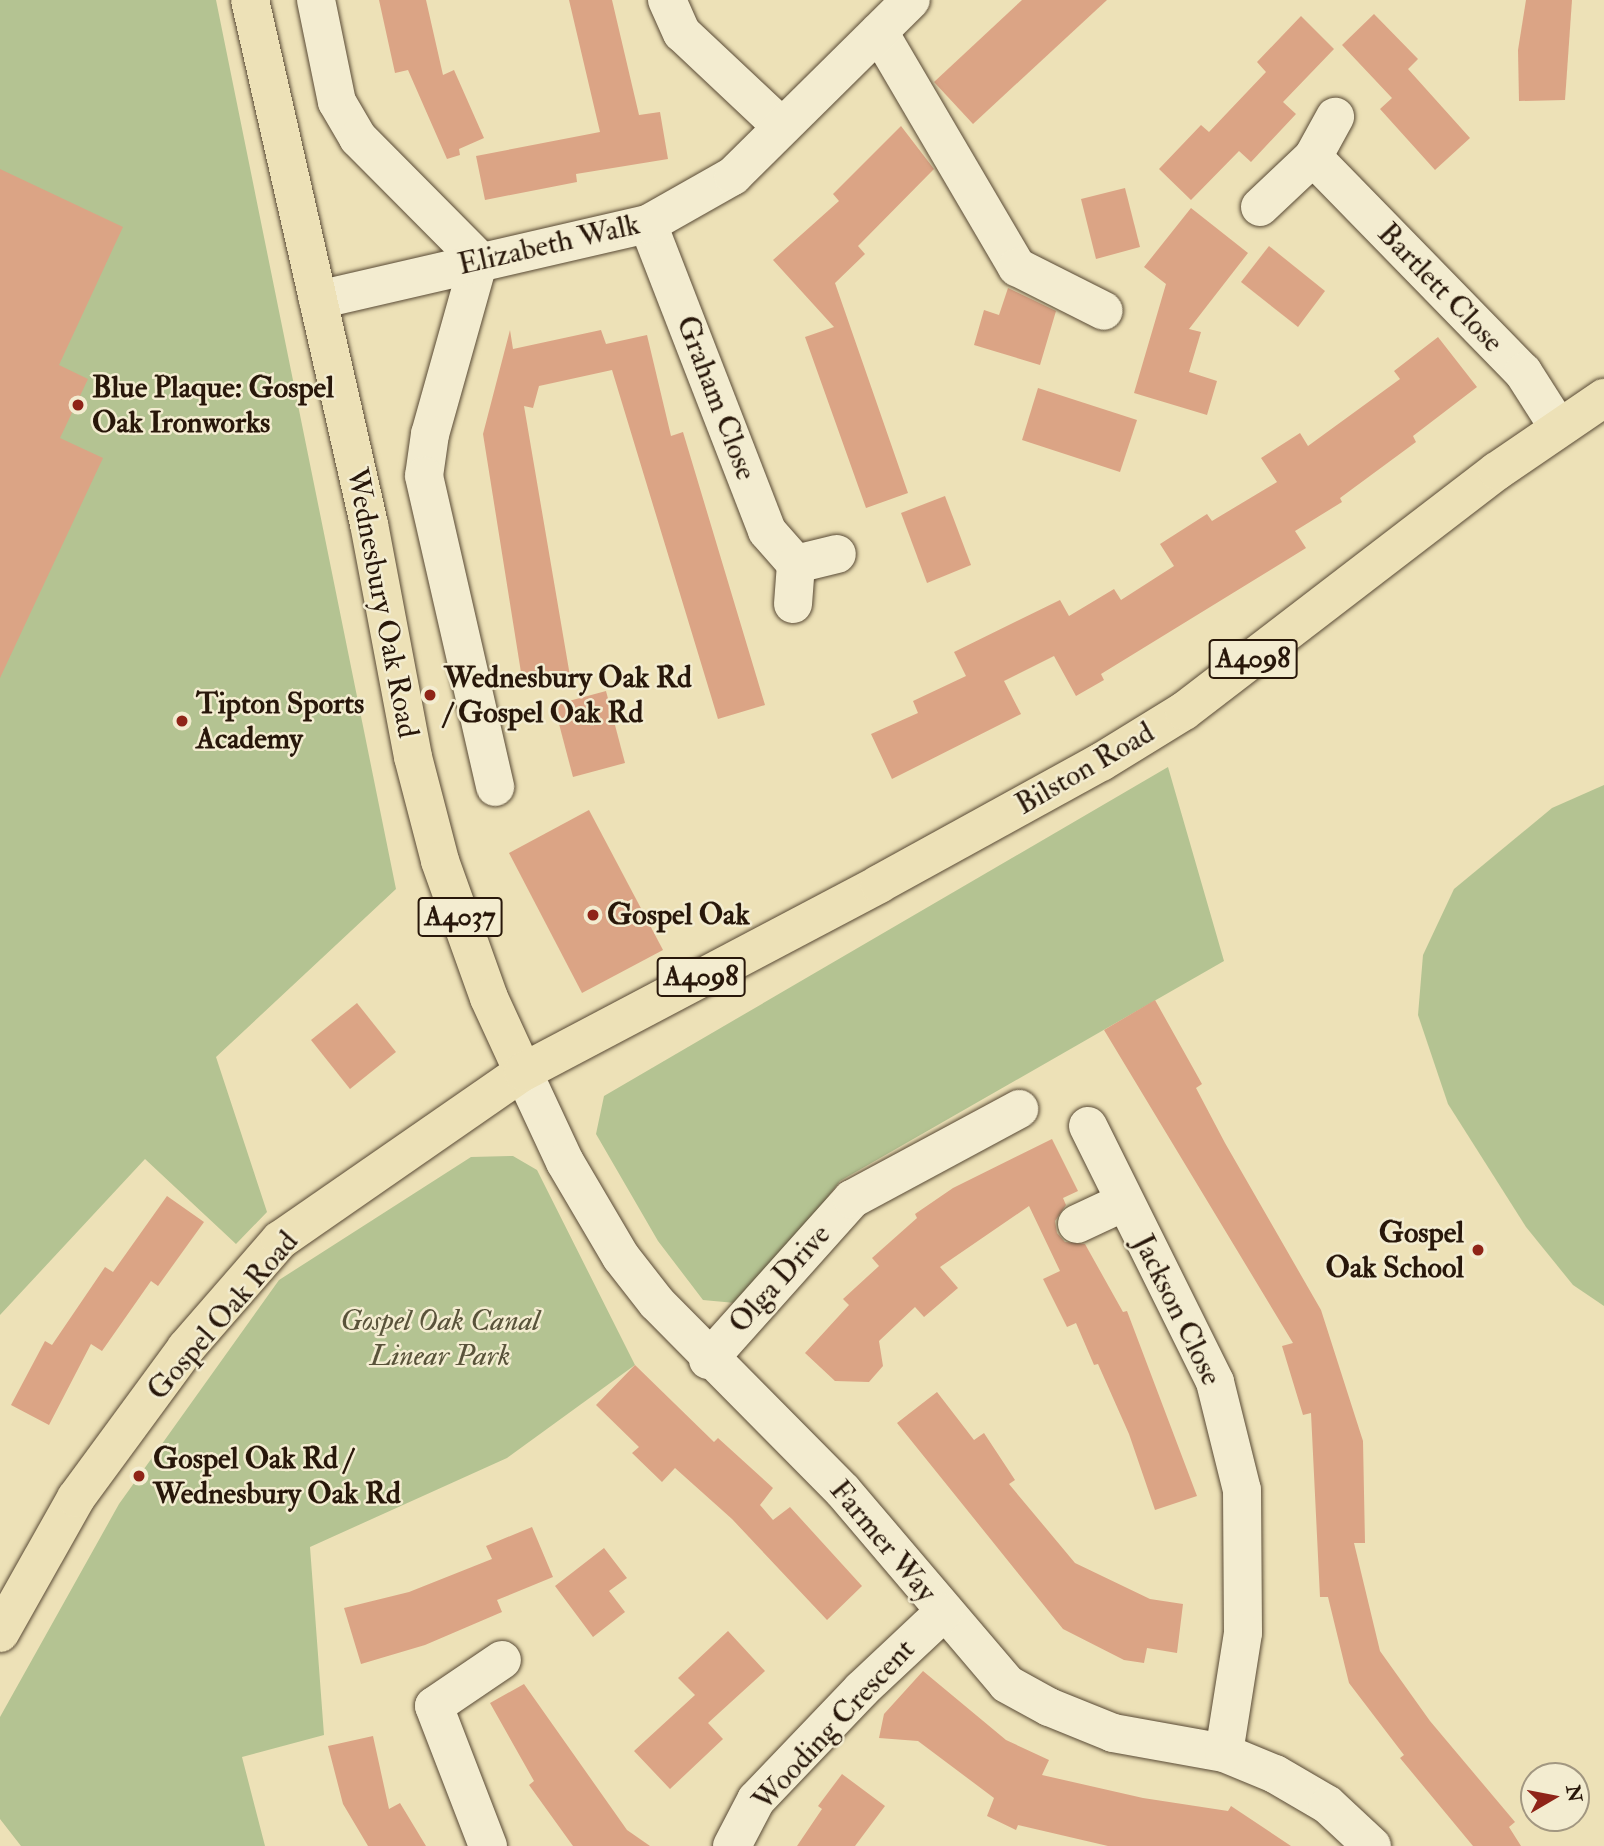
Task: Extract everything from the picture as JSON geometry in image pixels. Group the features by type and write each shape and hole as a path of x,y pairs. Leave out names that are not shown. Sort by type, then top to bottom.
{"main road":[{"name":"Wednesbury Oak Road","path":"250,0 369,524 413,757 440,862 489,998 523,1072"},
{"name":"Bilston Road","path":"523,1072 891,877 1101,762 1184,711 1558,427 1604,398"},
{"name":"Gospel Oak Road","path":"0,1633 76,1498 186,1348 280,1240 523,1072"}],"street":[{"path":"317,0 337,102 358,138 479,260 430,434 424,476 495,787"},
{"path":"667,0 682,33 782,127"},
{"name":"Elizabeth Walk","path":"318,300 479,260 648,224 733,176 911,0"},
{"path":"879,32 1017,267 1104,311"},
{"path":"1260,207 1313,157 1335,117"},
{"name":"Bartlett Close","path":"1313,157 1522,372 1558,427"},
{"name":"Graham Close","path":"648,224 767,531 796,564"},
{"path":"793,604 796,564 836,554"},
{"name":"Farmer Way","path":"523,1072 565,1162 621,1257 708,1360 787,1431 1007,1684 1049,1707 1113,1733 1224,1753 1275,1774 1328,1805 1372,1846"},
{"name":"Olga Drive","path":"708,1360 852,1199 1019,1109"},
{"name":"Jackson Close","path":"1088,1126 1215,1382 1242,1490 1243,1633 1224,1753"},
{"name":"Jackson Close","path":"1077,1224 1124,1202"},
{"name":"Wooding Crescent","path":"732,1846 756,1800 862,1689 944,1612"},
{"path":"488,1846 434,1706 502,1660"}],"green space":[{"name":"Tipton Sports Academy","path":"0,0 216,0 396,889 216,1057 267,1212 236,1244 145,1159 0,1315"},
{"path":"1168,767 1224,961 840,1181 746,1304 703,1300 658,1241 596,1134 604,1096"},
{"path":"1604,785 1604,1306 1573,1285 1526,1227 1448,1104 1418,1015 1423,955 1454,889 1552,808"},
{"name":"Gospel Oak Canal Linear Park","path":"513,1156 537,1170 635,1365 507,1458 310,1547 324,1735 242,1757 265,1846 21,1846 0,1819 0,1717 119,1504 279,1280 471,1157"}],"building":[{"path":"379,0 426,0 443,75 454,70 484,138 459,149 460,155 447,159 408,70 395,73"},
{"path":"569,0 612,0 639,115 660,112 668,159 576,174 577,182 485,200 476,156 600,132"},
{"path":"1022,0 1107,0 973,124 934,82"},
{"path":"1526,0 1572,0 1565,100 1519,101 1518,50"},
{"path":"1374,14 1418,59 1408,69 1470,138 1435,170 1380,109 1392,98 1342,45"},
{"path":"1301,16 1334,49 1283,102 1296,114 1251,162 1239,151 1191,200 1159,169 1201,125 1209,132 1266,72 1257,62"},
{"path":"901,126 934,169 858,246 865,254 835,283 908,493 866,508 805,337 834,327 773,260 839,201 833,194"},
{"path":"0,169 123,227 59,365 88,379 60,438 103,458 0,678"},
{"path":"1125,188 1140,247 1096,259 1081,199"},
{"path":"1191,208 1248,253 1189,329 1201,332 1189,372 1217,381 1207,415 1134,393 1166,284 1144,267"},
{"path":"1269,246 1325,291 1298,327 1241,282"},
{"path":"1008,288 1056,311 1040,365 974,345 984,310 999,315"},
{"path":"510,330 513,349 601,330 606,344 647,335 671,436 683,432 765,705 718,719 612,370 539,386 533,408 524,406 570,676 523,685 483,434"},
{"path":"1438,337 1477,387 1413,436 1416,442 1340,498 1342,502 1295,531 1306,548 1101,674 1104,680 1076,696 1054,656 1004,681 1021,714 892,779 871,734 918,713 913,701 966,676 954,652 1060,600 1069,616 1114,589 1121,600 1174,566 1160,544 1207,514 1212,521 1277,482 1261,458 1300,433 1308,446 1400,379 1394,371"},
{"path":"1038,388 1137,420 1120,472 1022,440"},
{"path":"945,496 971,565 927,583 901,513"},
{"path":"606,691 625,763 573,777 554,705"},
{"path":"589,810 663,950 582,993 509,853"},
{"path":"1155,1000 1202,1084 1196,1088 1225,1143 1321,1310 1363,1441 1365,1543 1354,1543 1380,1651 1430,1721 1515,1822 1509,1827 1521,1846 1473,1846 1400,1758 1404,1755 1349,1683 1328,1597 1320,1597 1311,1413 1303,1415 1282,1346 1293,1343 1104,1030"},
{"path":"357,1003 396,1052 350,1089 311,1040"},
{"path":"1052,1139 1078,1191 1063,1198 1066,1205 1055,1221 1057,1233 1065,1242 1085,1244 1123,1312 1127,1311 1197,1496 1155,1510 1129,1434 1098,1364 1094,1365 1076,1323 1067,1327 1043,1279 1060,1271 1029,1206 940,1267 958,1288 924,1317 915,1307 879,1341 883,1366 869,1382 835,1381 805,1353 849,1305 843,1299 879,1266 872,1258 917,1218 915,1214 953,1188"},
{"path":"167,1196 204,1222 158,1286 151,1281 102,1351 91,1344 49,1425 11,1405 45,1341 52,1345 105,1267 113,1272"},
{"path":"635,1365 714,1442 718,1438 773,1488 760,1505 773,1520 790,1507 862,1586 827,1620 732,1519 675,1468 662,1482 632,1453 639,1447 596,1405"},
{"path":"937,1392 974,1440 984,1433 1015,1480 1009,1484 1075,1563 1150,1599 1183,1604 1177,1653 1147,1648 1144,1663 1124,1660 1063,1629 897,1423"},
{"path":"532,1527 553,1577 497,1600 502,1612 425,1645 361,1664 344,1608 409,1592 492,1559 486,1546"},
{"path":"604,1548 627,1578 609,1591 625,1612 593,1637 555,1586"},
{"path":"728,1631 765,1671 708,1723 723,1739 670,1789 634,1751 695,1695 678,1678"},
{"path":"923,1671 1006,1740 1049,1760 1042,1775 1143,1798 1228,1811 1231,1806 1291,1846 1108,1846 1018,1825 1016,1830 987,1816 994,1798 918,1741 879,1738 884,1714"},
{"path":"524,1684 627,1830 650,1846 573,1846 529,1785 534,1781 490,1703"},
{"path":"373,1736 389,1809 400,1803 426,1846 368,1846 343,1804 328,1746"},
{"path":"842,1774 885,1806 855,1846 797,1846 822,1809 818,1806"}],"place":[{"name":"Blue Plaque: Gospel Oak Ironworks","path":"78,405"},
{"name":"Wednesbury Oak Rd / Gospel Oak Rd","path":"430,695"},
{"name":"Tipton Sports Academy","path":"182,721"},
{"name":"Gospel Oak","path":"593,915"},
{"name":"Gospel Oak School","path":"1478,1250"},
{"name":"Gospel Oak Rd / Wednesbury Oak Rd","path":"139,1476"}]}
